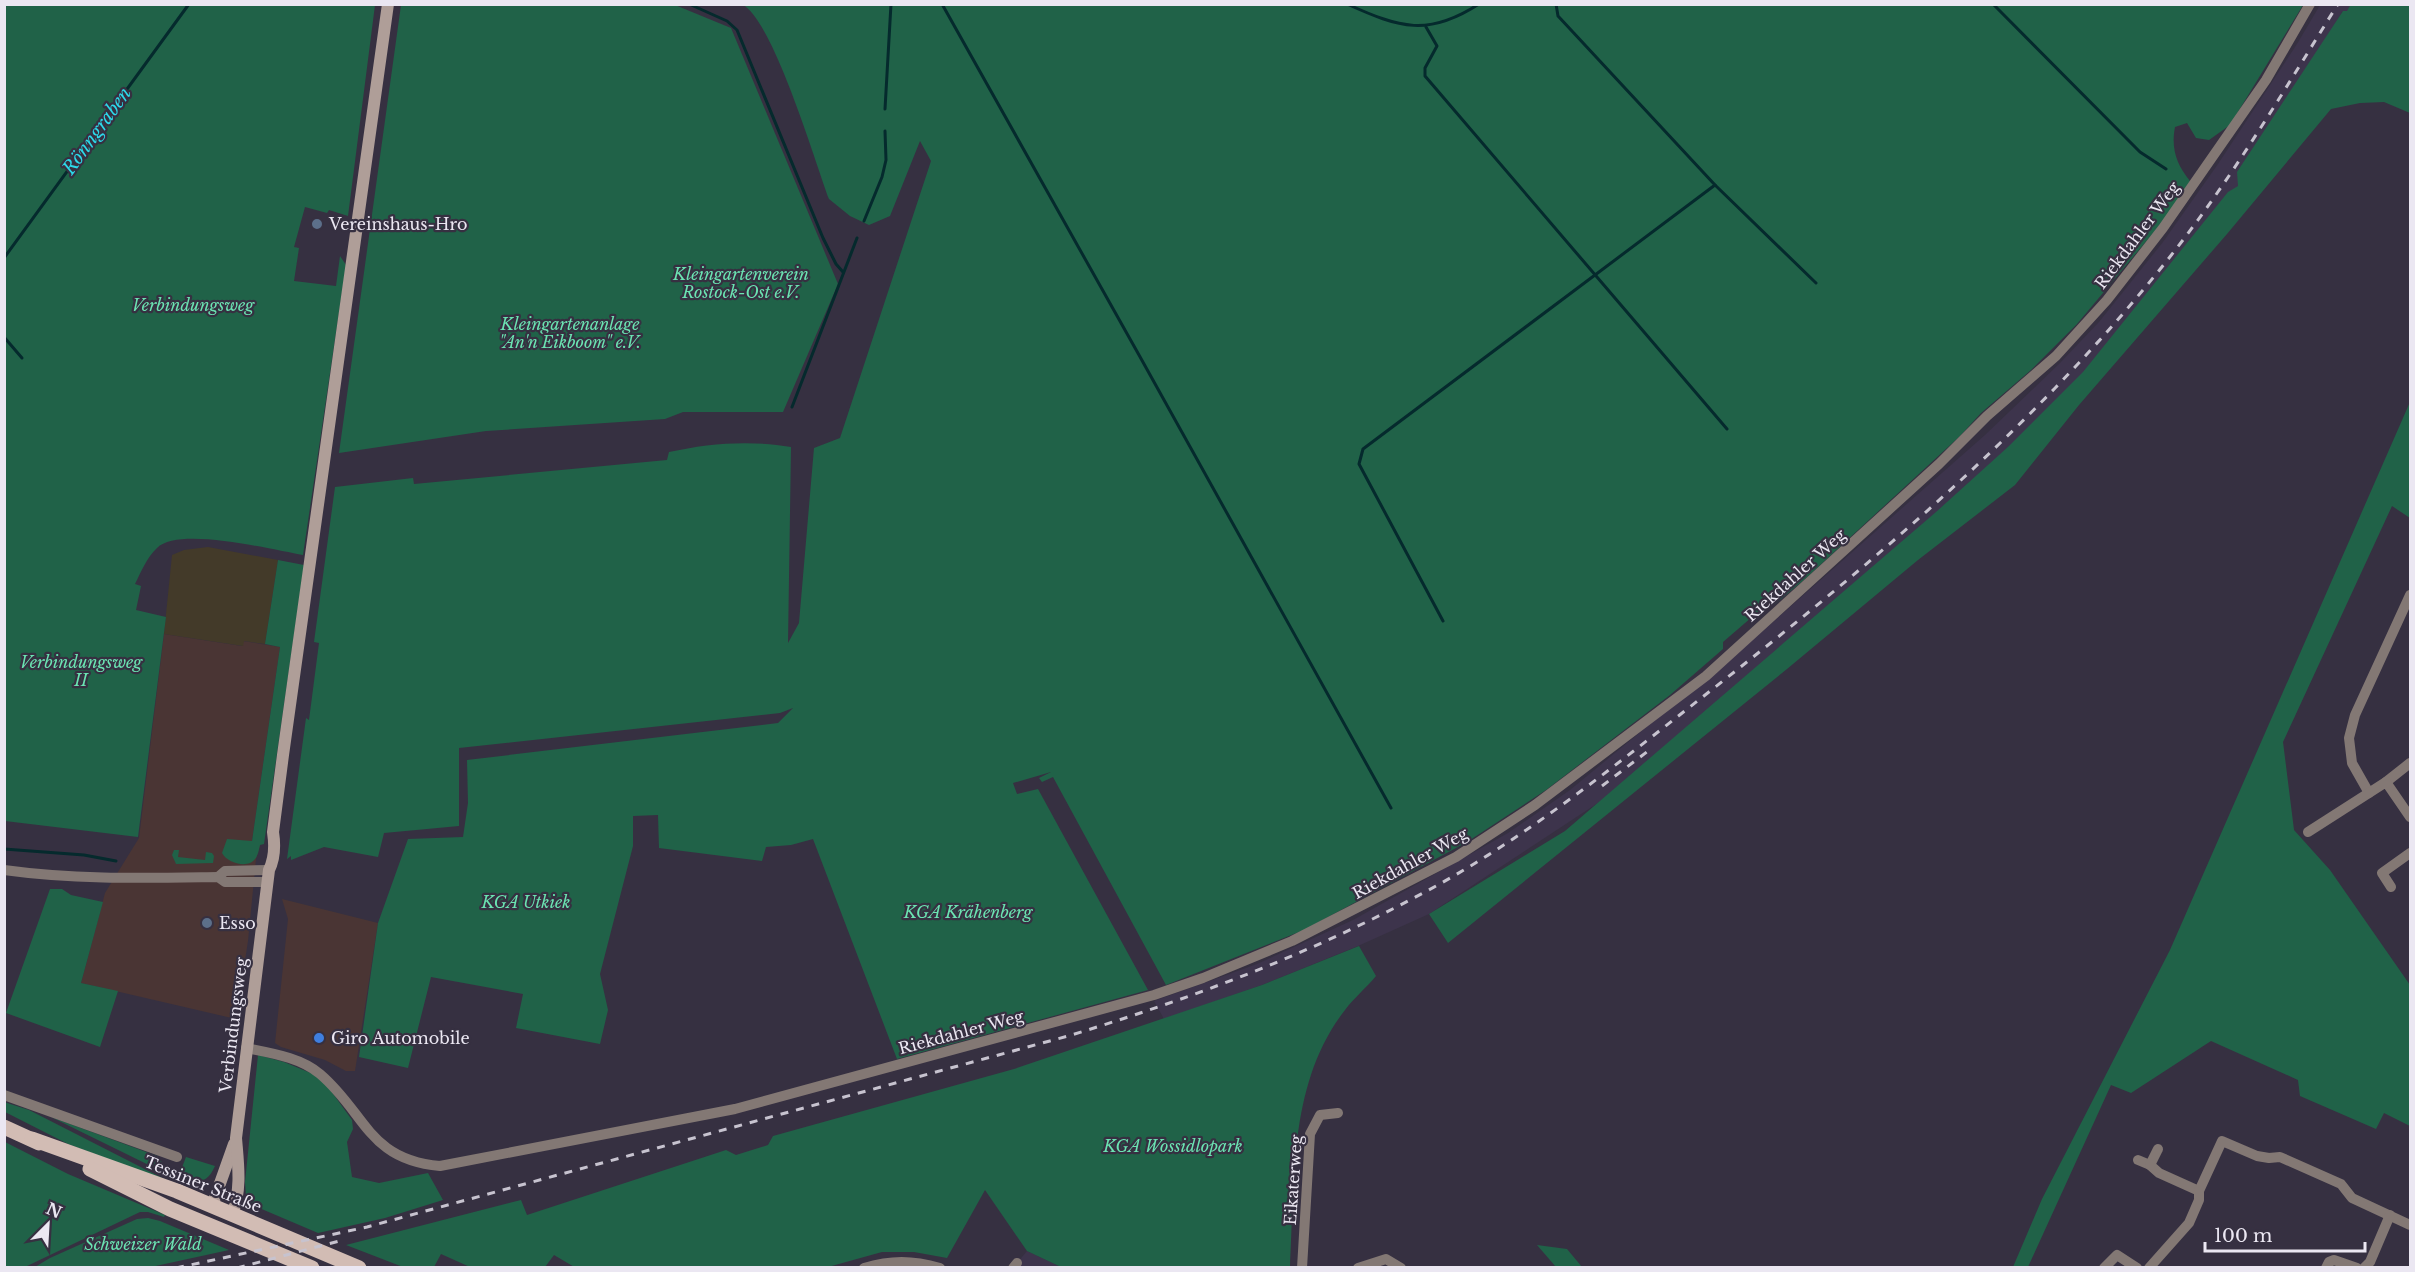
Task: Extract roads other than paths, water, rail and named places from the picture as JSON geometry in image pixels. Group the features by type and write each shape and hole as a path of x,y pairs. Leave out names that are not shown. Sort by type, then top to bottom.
{"main road":[{"name":"Verbindungsweg","path":"232,1214 236,1202 239,1169 236,1138 268,876 268,844 273,832 388,4"},
{"name":"Tessiner Straße","path":"4,1127 212,1206 355,1265"},
{"name":"Verbindungsweg","path":"212,1206 236,1138"},
{"name":"Tessiner Straße","path":"32,1139 165,1207 312,1268"},
{"path":"205,1224 212,1206"},
{"path":"226,1232 232,1214"}],"street":[{"name":"Riekdahler Weg","path":"246,1048 279,1055 308,1066 338,1091 368,1132 385,1148 408,1160 440,1166 735,1109 843,1078 1093,1013 1203,978 1292,941 1348,914 1456,857 1535,805 1706,676 1939,464 1987,416 2056,356 2107,300 2163,228 2259,90 2310,4"},
{"path":"2369,793 2352,763 2349,738 2355,715 2410,595"},
{"path":"2308,832 2386,782 2410,763"},
{"path":"2386,782 2410,817"},
{"path":"2391,887 2379,869 2410,853"},
{"path":"4,870 51,876 151,879 218,877 225,871 268,876"},
{"name":"Tessiner Straße","path":"4,1095 177,1157"},
{"name":"Eikaterweg","path":"1302,1268 1310,1134 1320,1115 1338,1113"},
{"path":"2149,1268 2189,1223 2199,1200 2199,1191 2222,1141 2257,1156 2280,1157 2341,1184 2352,1198 2410,1225"},
{"path":"2151,1165 2158,1149"},
{"path":"2138,1160 2151,1165 2159,1173 2199,1191"},
{"path":"2364,1268 2370,1262 2390,1215"},
{"path":"2104,1268 2117,1255 2137,1268"},
{"path":"1358,1268 1386,1259 1401,1268"},
{"path":"864,1268 904,1260 940,1268"},
{"path":"2326,1268 2329,1262 2334,1260 2357,1268"}],"waterway":[{"name":"Rönngraben","path":"4,258 189,4"},
{"path":"689,4 727,21 737,30 823,238 836,264 843,272"},
{"path":"885,109 891,4"},
{"path":"942,4 1391,808"},
{"path":"1347,4 1383,19 1414,25 1429,25 1444,21 1479,4"},
{"path":"1443,621 1359,464 1363,449 1715,185 1558,16 1556,4"},
{"path":"1993,4 2140,152 2166,169"},
{"path":"1426,27 1437,46 1425,68 1425,76 1727,429"},
{"path":"864,221 882,177 886,160 885,131"},
{"path":"1715,185 1816,283"},
{"path":"792,407 857,238"},
{"path":"4,337 22,358"},
{"path":"4,849 84,855 116,861"}],"railway":[{"path":"176,1268 367,1227 1068,1036 1206,990 1294,955 1382,914 1462,871 1567,801 1762,650 1885,548 2003,440 2114,324 2189,232 2255,136 2338,4"},
{"path":"1602,786 1652,748"},
{"path":"237,1268 343,1240"}],"place":[{"name":"Vereinshaus-Hro","path":"317,224"},
{"name":"Esso","path":"207,923"},
{"name":"Giro Automobile","path":"319,1038"}],"park label":[{"name":"Kleingartenverein Rostock-Ost e.V.","path":"741,283"},
{"name":"Kleingartenanlage \"An'n Eikboom\" e.V.","path":"570,333"},
{"name":"Verbindungsweg II","path":"81,671"},
{"name":"KGA Utkiek","path":"526,902"},
{"name":"KGA Krähenberg","path":"968,912"},
{"name":"KGA Wossidlopark","path":"1173,1146"},
{"name":"Schweizer Wald","path":"143,1244"}]}
